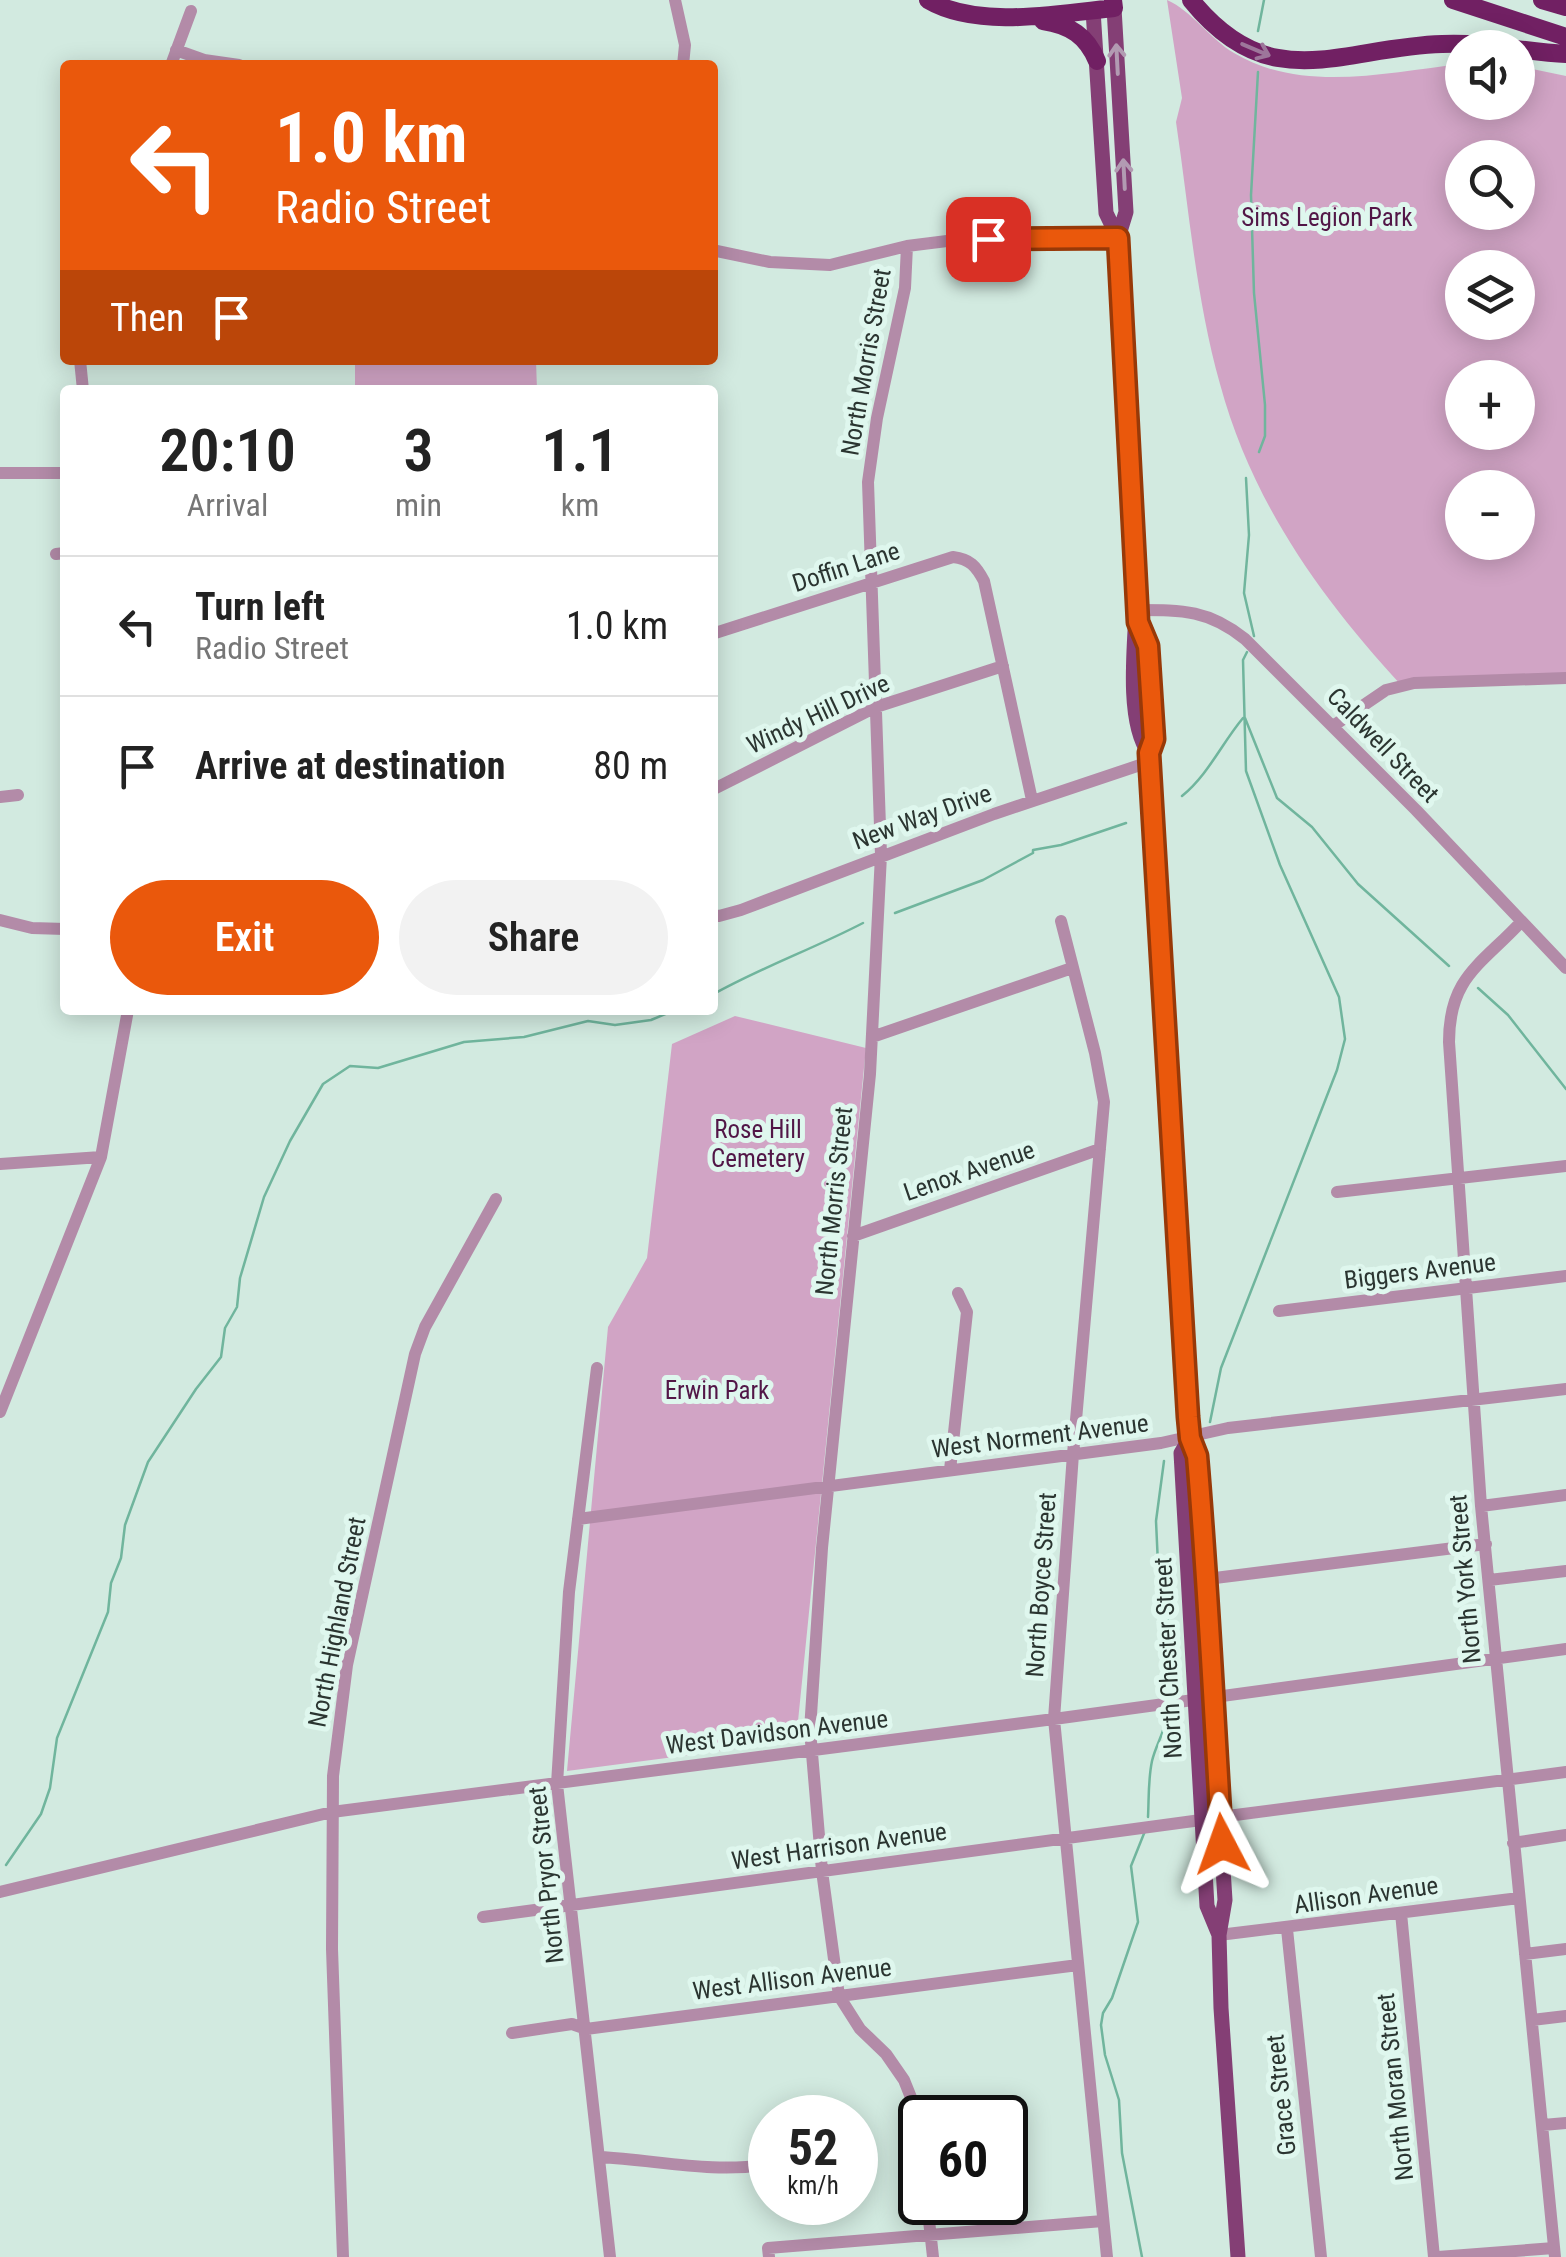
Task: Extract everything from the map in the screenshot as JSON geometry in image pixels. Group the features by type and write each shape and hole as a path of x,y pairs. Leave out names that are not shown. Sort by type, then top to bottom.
{"highway":[{"path":"928,0 970,16 1114,4"},
{"path":"1191,0 1212,24 1238,42 1291,61 1337,60 1380,50 1439,44 1493,44 1566,54"},
{"path":"1453,0 1566,37"},
{"path":"1542,0 1566,7"},
{"path":"1003,16 1069,27 1088,42 1097,62"}],"main road":[{"name":"North Chester Street","path":"1114,4 1126,212 1118,238 1138,616 1148,646 1154,739 1149,757 1190,1438 1197,1456 1207,1579 1201,1820 1206,1906 1219,1935"},
{"name":"North Chester Street","path":"1093,5 1106,213 1118,238"},
{"name":"North Chester Street","path":"1190,1438 1181,1454 1203,1698 1220,1816 1225,1900 1219,1935 1238,2257"}],"street":[{"path":"675,0 685,45 684,60"},
{"path":"173,60 191,11"},
{"path":"176,50 204,60"},
{"path":"718,251 798,266 830,265 907,246 988,239 1118,238"},
{"name":"North Morris Street","path":"907,246 905,288 868,482 881,855 872,1037 813,1656 811,1750 822,1871 840,1996 860,2029 886,2054 910,2095"},
{"path":"0,474 60,473"},
{"name":"Doffin Lane","path":"718,632 953,556 966,558 984,581 1003,666"},
{"name":"Caldwell Street","path":"1138,616 1199,613 1223,622 1259,651 1566,968"},
{"path":"1003,666 1032,800"},
{"name":"Windy Hill Drive","path":"718,787 876,707 1003,666"},
{"path":"1333,726 1363,702 1414,682 1566,678"},
{"name":"New Way Drive","path":"718,916 1149,757"},
{"path":"0,798 18,795"},
{"path":"0,920 32,928 60,929"},
{"name":"North Boyce Street","path":"1061,921 1102,1086 1054,1719 1107,2257"},
{"name":"North York Street","path":"1521,922 1473,968 1453,999 1450,1012 1481,1506 1554,2252"},
{"path":"872,1037 1072,968"},
{"path":"0,1412 101,1157 127,1015"},
{"name":"Lenox Avenue","path":"853,1236 1100,1149"},
{"path":"0,1164 101,1157"},
{"path":"1337,1192 1566,1166"},
{"name":"North Highland Street","path":"343,2257 332,1949 332,1812 345,1673 415,1354 425,1327 496,1199"},
{"name":"Biggers Avenue","path":"1280,1311 1566,1276"},
{"path":"950,1470 967,1312 958,1293"},
{"name":"North Pryor Street","path":"597,1368 568,1592 557,1784 610,2257"},
{"name":"West Norment Avenue","path":"578,1518 1190,1438 1228,1428 1566,1389"},
{"path":"1481,1506 1566,1495"},
{"path":"1207,1579 1486,1544"},
{"path":"1489,1580 1566,1570"},
{"name":"West Davidson Avenue","path":"0,1892 332,1812 1566,1649"},
{"path":"1220,1816 1566,1772"},
{"name":"West Harrison Avenue","path":"483,1917 1201,1820"},
{"path":"1513,1843 1566,1836"},
{"name":"Allison Avenue","path":"1219,1935 1519,1898"},
{"name":"North Moran Street","path":"1401,1913 1436,2257"},
{"name":"Grace Street","path":"1287,1929 1320,2257"},
{"path":"1524,1954 1566,1949"},
{"name":"West Allison Avenue","path":"512,2033 572,2024 586,2029 1078,1965"},
{"path":"1532,2020 1566,2016"},
{"path":"1543,2125 1566,2123"},
{"path":"600,2157 650,2159 701,2169 748,2166"},
{"path":"1549,2191 1566,2189"},
{"path":"768,2252 1102,2221"},
{"path":"930,2225 934,2257"},
{"path":"1436,2257 1554,2252"}],"green space":[{"name":"Sims Legion Park","path":"1167,0 1234,53 1260,66 1288,73 1346,77 1445,66 1445,120 1535,120 1535,70 1566,76 1566,678 1402,686 1317,582 1292,546 1250,468 1220,384 1199,287 1176,122 1182,98"},
{"path":"355,365 536,365 537,385 355,385"},
{"name":"Erwin Park","path":"735,1016 866,1048 796,1741 567,1771 608,1327 647,1258 672,1044"}],"waterway":[{"path":"1258,31 1264,0"},
{"path":"1258,72 1251,195 1254,293 1265,405 1265,436 1259,452"},
{"path":"1246,478 1249,535 1244,593 1254,636"},
{"path":"1210,1422 1221,1368 1337,1070 1345,1039 1339,997 1280,865 1246,771 1243,660 1247,652"},
{"path":"1182,796 1200,778 1243,718"},
{"path":"1245,718 1277,798 1312,827 1358,884 1449,966"},
{"path":"895,913 983,880 1033,850 1061,845 1126,823"},
{"path":"718,992 863,923"},
{"path":"1478,988 1508,1015 1566,1089"},
{"path":"6,1865 41,1814 50,1788 57,1738 108,1612 125,1525 148,1462 221,1357 225,1328 237,1307 240,1278 264,1197 323,1084 350,1066 378,1068 464,1042 524,1037 588,1021 615,1025 663,1015"},
{"path":"1164,1461 1156,1521 1159,1586 1173,1641 1170,1686"},
{"path":"1148,1817 1152,1761 1167,1715"},
{"path":"1142,2257 1122,2153 1119,2100 1105,2055 1101,2025 1138,1922 1131,1866 1145,1831"}],"route":[{"path":"988,239 1118,238 1138,622 1148,646 1154,739 1149,753 1188,1417 1197,1456 1207,1579 1222,1844"}],"park label":[{"name":"Rose Hill Cemetery","path":"758,1144"}]}
